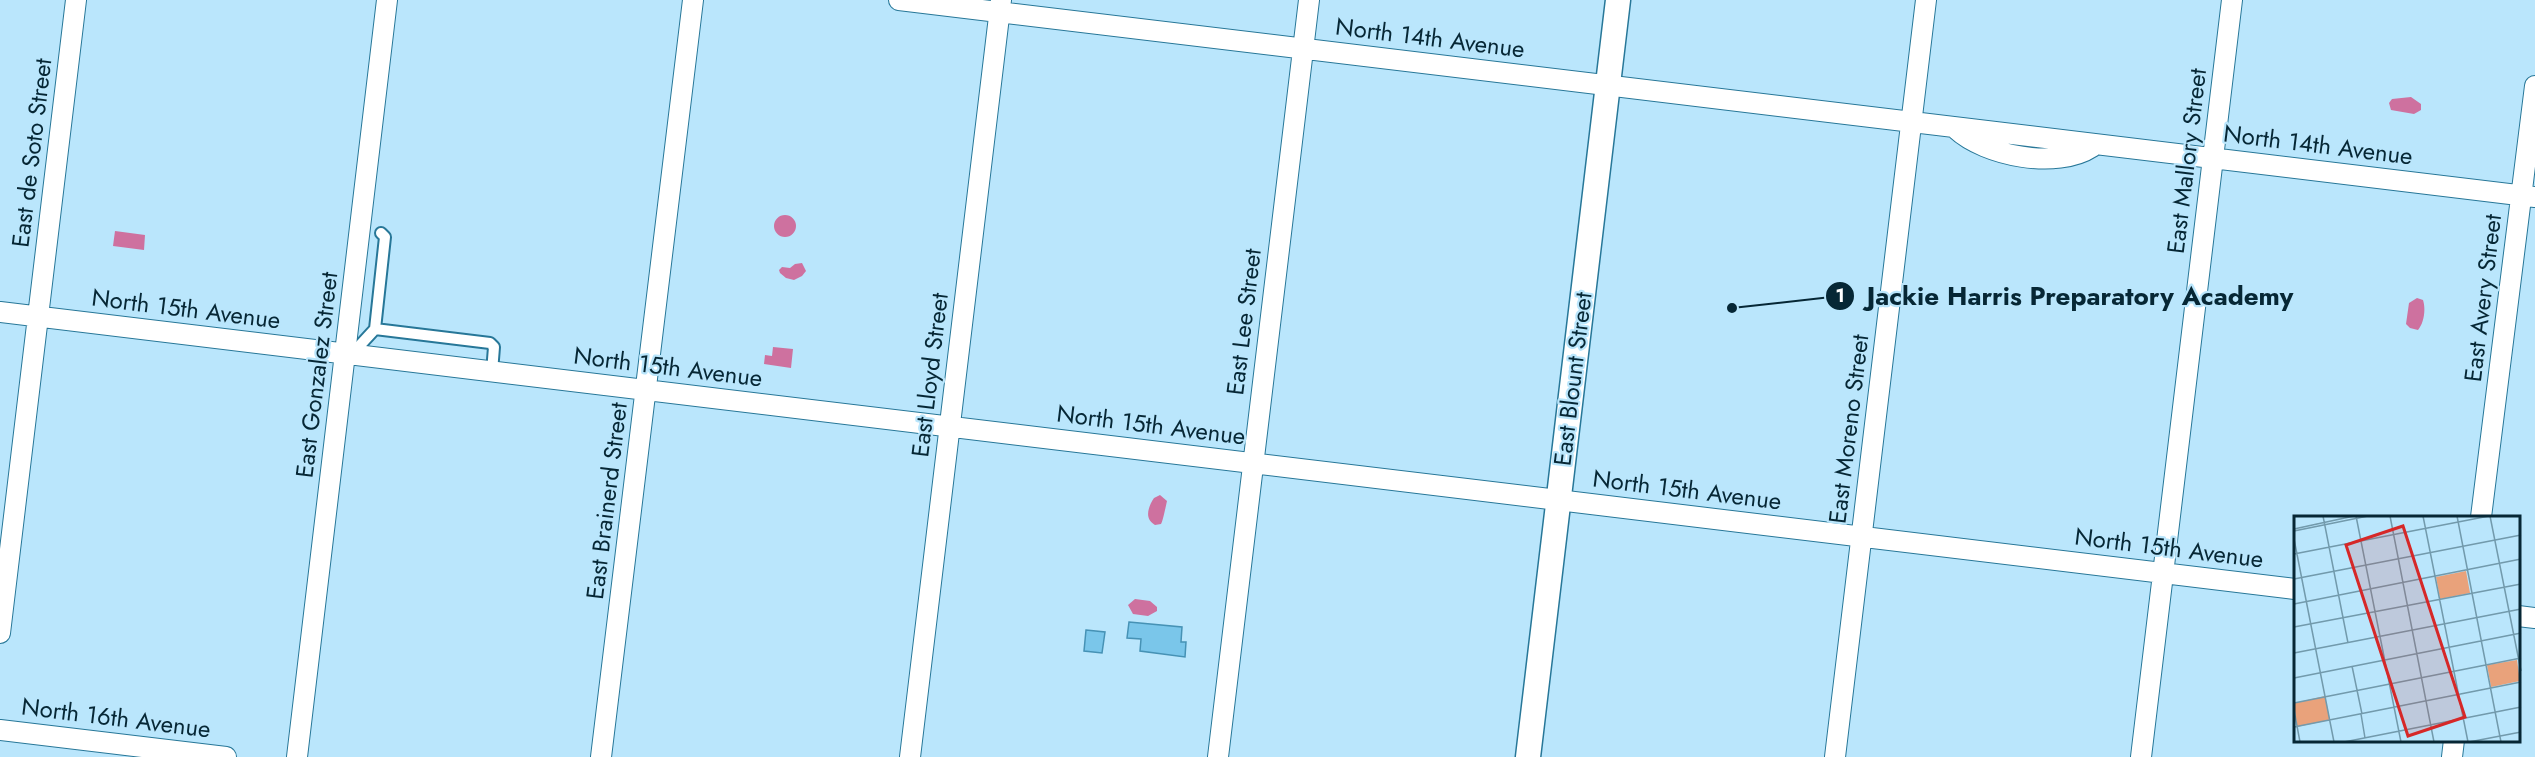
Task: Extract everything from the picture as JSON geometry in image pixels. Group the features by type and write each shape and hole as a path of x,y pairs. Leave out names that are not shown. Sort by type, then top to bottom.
{"street":[{"name":"East de Soto Street","path":"0,633 76,0"},
{"name":"East Gonzalez Street","path":"297,757 348,354 387,0"},
{"name":"East Brainerd Street","path":"602,757 693,0"},
{"name":"North 14th Avenue","path":"899,0 1000,6 1303,49 1954,127 1974,142 2014,155 2045,158 2085,151 2095,144 2528,196"},
{"name":"East Lee Street","path":"1218,757 1309,0"},
{"name":"East Blount Street","path":"1528,757 1618,0"},
{"name":"East Moreno Street","path":"1836,757 1926,0"},
{"name":"East Mallory Street","path":"2141,757 2232,0"},
{"name":"East Lloyd Street","path":"909,757 1000,6"},
{"name":"East Avery Street","path":"2481,516 2528,196 2535,86"},
{"name":"North 15th Avenue","path":"0,312 2294,589"},
{"path":"2520,615 2535,618"},
{"name":"North 16th Avenue","path":"0,730 225,757"},
{"path":"2452,757 2454,742"}],"lane":[{"path":"348,354 375,329 385,237 381,232"},
{"path":"375,329 490,343 494,346 492,372"}],"shaded area":[{"path":"2411,97 2421,104 2421,110 2414,114 2391,110 2389,103 2392,99"},
{"path":"785,215 793,218 796,226 793,234 785,237 777,234 774,226 777,218"},
{"path":"115,231 145,235 144,250 113,246"},
{"path":"802,263 806,271 794,280 780,273 779,270 782,267 790,268"},
{"path":"2417,298 2423,300 2424,308 2423,320 2418,330 2406,324 2409,303"},
{"path":"773,347 793,349 791,368 764,364 765,355 772,356"},
{"path":"1160,495 1167,501 1161,524 1155,525 1149,520 1148,513 1154,498"},
{"path":"1135,599 1150,601 1157,607 1157,611 1148,616 1133,614 1128,605"}],"building":[{"path":"1129,622 1182,627 1181,642 1186,642 1185,657 1140,651 1141,639 1127,638"},
{"path":"1086,630 1105,632 1102,653 1084,651"}],"place":[{"name":"Jackie Harris Preparatory Academy","path":"1732,308"}]}
